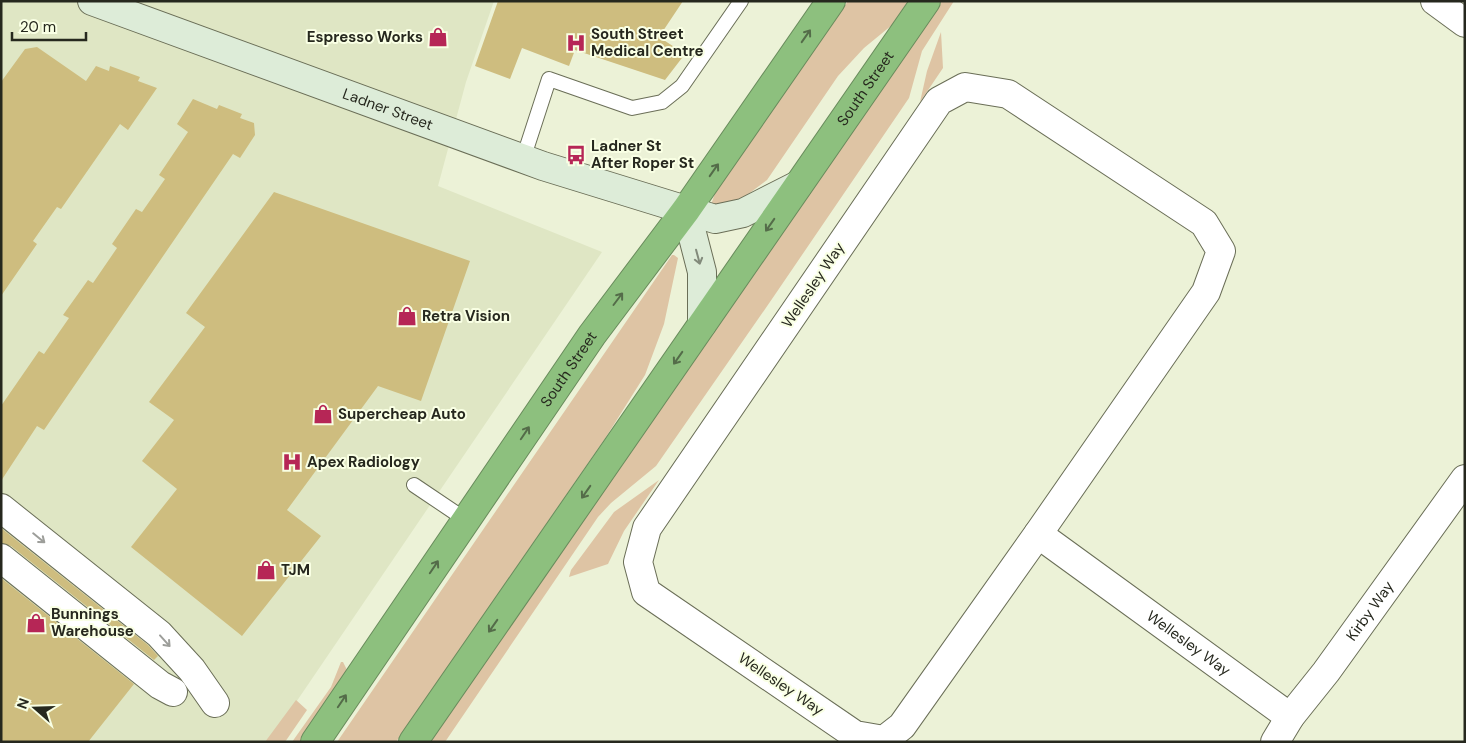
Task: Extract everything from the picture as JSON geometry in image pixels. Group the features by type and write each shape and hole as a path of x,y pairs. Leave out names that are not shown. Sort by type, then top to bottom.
{"highway":[{"name":"South Street","path":"315,742 592,335 686,210 830,1"},
{"name":"South Street","path":"413,742 926,1"}],"street":[{"name":"Ladner Street","path":"92,1 544,166 715,219 743,213 798,185"},
{"path":"1435,1 1465,23"},
{"name":"Wellesley Way","path":"965,87 1008,94 1204,223 1221,250 1206,292 1038,534 902,726 884,740 855,735 646,592 638,562 647,528 938,101 965,87"},
{"path":"686,210 702,272 702,324"},
{"name":"Kirby Way","path":"1275,742 1290,717 1332,664 1465,479"},
{"path":"1,508 159,634 192,670 215,703"},
{"name":"Wellesley Way","path":"1038,534 1290,717"},
{"path":"1,558 160,685 173,692"}],"lane":[{"path":"523,158 549,79 632,108 662,102 682,86 741,1"},
{"path":"414,485 466,520"}],"shaded area":[{"path":"1,1 494,1 466,82 438,186 602,252 269,742 1,742"},
{"path":"848,1 908,1 892,25 864,48 838,76 767,180 743,198 718,208 711,205 715,193"},
{"path":"942,1 954,1 922,51 909,98 772,299 656,466 611,503 598,517 445,742 430,742"},
{"path":"941,32 943,68 920,102 927,71"},
{"path":"672,255 678,258 664,324 645,375 606,437 396,742 337,742"},
{"path":"659,480 624,531 608,564 569,577 571,570 614,512"},
{"path":"341,662 343,662 347,670 346,677 301,742 292,742 331,687"},
{"path":"296,700 307,710 285,742 265,742"}],"building":[{"name":"South Street Medical Centre","path":"498,1 683,1 659,37 685,54 665,80 575,50 569,66 522,48 510,79 475,66"},
{"path":"37,47 86,81 96,66 109,71 110,66 140,77 138,81 157,88 128,130 120,124 61,209 57,207 33,241 37,244 1,296 1,82 25,49"},
{"path":"193,99 217,109 219,105 242,114 240,118 254,123 255,135 240,158 233,154 44,430 37,426 1,481 1,406 39,351 44,354 69,318 63,315 88,280 93,283 117,248 112,244 136,209 142,212 165,179 159,175 188,132 177,124"},
{"path":"274,192 470,261 421,401 378,386 287,510 321,536 242,636 131,547 177,489 142,461 174,420 149,402 205,327 186,313"},
{"path":"1,528 148,645 158,656 154,660 11,546 1,543"},
{"name":"Bunnings Warehouse","path":"1,578 134,684 88,742 1,742"}],"place":[{"name":"Espresso Works","path":"438,37"},
{"name":"South Street Medical Centre","path":"576,43"},
{"name":"Ladner St After Roper St","path":"576,155"},
{"name":"Retra Vision","path":"407,316"},
{"name":"Supercheap Auto","path":"323,414"},
{"name":"Apex Radiology","path":"292,462"},
{"name":"TJM","path":"266,570"},
{"name":"Bunnings Warehouse","path":"36,623"}]}
